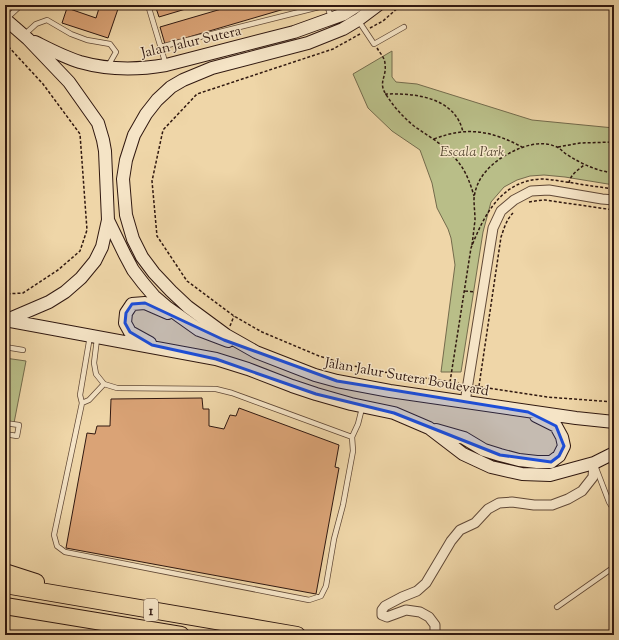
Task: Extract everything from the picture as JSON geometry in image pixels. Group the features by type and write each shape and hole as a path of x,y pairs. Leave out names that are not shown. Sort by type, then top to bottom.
{"highway":[{"path":"5,572 86,598"},
{"name":"1","path":"5,585 297,635"},
{"name":"1","path":"5,606 181,635"},
{"path":"5,617 98,622"}],"main road":[{"name":"Jalan Jalur Sutera","path":"26,37 78,61 91,65 141,69 166,65 294,32 344,14 358,5"},
{"name":"Jalan Jalur Sutera Boulevard","path":"378,5 343,29 308,43 212,68 183,80 171,87 157,100 146,114 134,135 126,160 123,179 126,215 133,239 142,257 154,273 188,307 226,335 256,352 316,376 390,391 528,412 614,422"},
{"name":"Jalan Jalur Sutera","path":"5,19 26,37 69,82 98,123 105,151 108,220 102,248 95,261 81,278 65,292 49,302 6,320"},
{"path":"108,220 125,256 143,283 154,296 168,308 198,330"},
{"path":"174,351 152,345 130,332 125,323 126,313 132,304 145,303 165,311 198,330 256,352"},
{"path":"6,320 216,359 316,394 394,413 429,428 464,438 484,450 500,455 518,460 551,462 559,456 564,446 562,436 556,426 528,412"},
{"path":"429,428 463,454 491,467 522,474 550,475 594,463 614,453"}],"street":[{"path":"465,402 493,228 501,211 514,200 531,191 549,190 614,200"},
{"path":"435,635 435,625 429,617 420,612 406,610 387,617 382,615 382,610 385,606 402,596 417,591 426,583 451,541 460,530 475,523 488,509 499,503 512,502 534,505 552,504 568,499 582,491 593,478 594,463"}],"lane":[{"path":"5,19 20,5"},
{"path":"148,5 166,65"},
{"path":"160,48 327,5 332,19"},
{"path":"26,37 36,24 47,20 71,34 87,40 110,44 116,52 107,67"},
{"path":"358,20 374,44 404,27"},
{"path":"94,336 94,363 96,374 104,384 117,388 216,389 232,393 352,437"},
{"path":"94,336 80,395 82,403 54,535 57,546 65,552 309,600 321,596 326,586 334,539 343,505 352,459 352,437 358,424 362,406"},
{"path":"5,347 23,350"},
{"path":"82,403 89,400 104,384"},
{"path":"5,423 19,425 17,436 5,434"},
{"path":"594,463 609,502 614,510"},
{"path":"557,607 614,567"}],"path":[{"path":"401,5 383,21 333,49 197,94 163,130 152,181 157,236 187,281 234,316 262,332 319,356 349,365 383,372 547,397 614,402"},
{"path":"5,43 43,84 80,134 87,230 80,251 58,270 23,293 5,294"},
{"path":"374,44 384,58 386,65 382,82 382,89 385,94 404,117 446,148 455,158 468,177 474,198"},
{"path":"385,94 410,95 434,100 443,104 457,119 463,132"},
{"path":"434,139 444,135 463,132 481,132 508,139 522,147"},
{"path":"557,147 580,143 614,142"},
{"path":"450,382 472,248 474,231 474,198 477,187 486,170 502,156 522,147 545,144 557,147 585,165 604,172 614,173"},
{"path":"569,183 570,178 585,165"},
{"path":"472,248 479,228 495,203 505,193 527,181 540,179 553,180 614,189"},
{"path":"526,203 535,200 546,200 614,210"},
{"path":"479,386 501,238 505,225 513,212"}],"highlighted area":[{"path":"145,303 224,340 337,381 528,412 556,426 564,446 559,456 551,462 500,455 394,413 316,394 216,359 152,345 130,332 125,323 126,313 132,304"}],"green space":[{"name":"Escala Park","path":"392,51 392,77 396,82 417,84 532,120 614,128 614,185 565,177 544,175 530,176 517,180 504,187 491,202 483,232 461,372 441,372 455,265 451,238 437,208 432,183 420,150 392,131 368,108 353,74"},
{"path":"5,358 26,361 14,423 5,421"}],"building":[{"path":"100,5 119,6 108,38 62,23 67,8 96,18"},
{"path":"155,5 199,5 159,17"},
{"path":"235,5 298,5 165,44 160,27"},
{"path":"202,398 203,409 209,409 209,426 224,429 230,415 236,416 239,408 339,445 335,467 339,468 316,594 66,548 87,433 95,434 97,426 110,426 111,399"}]}
